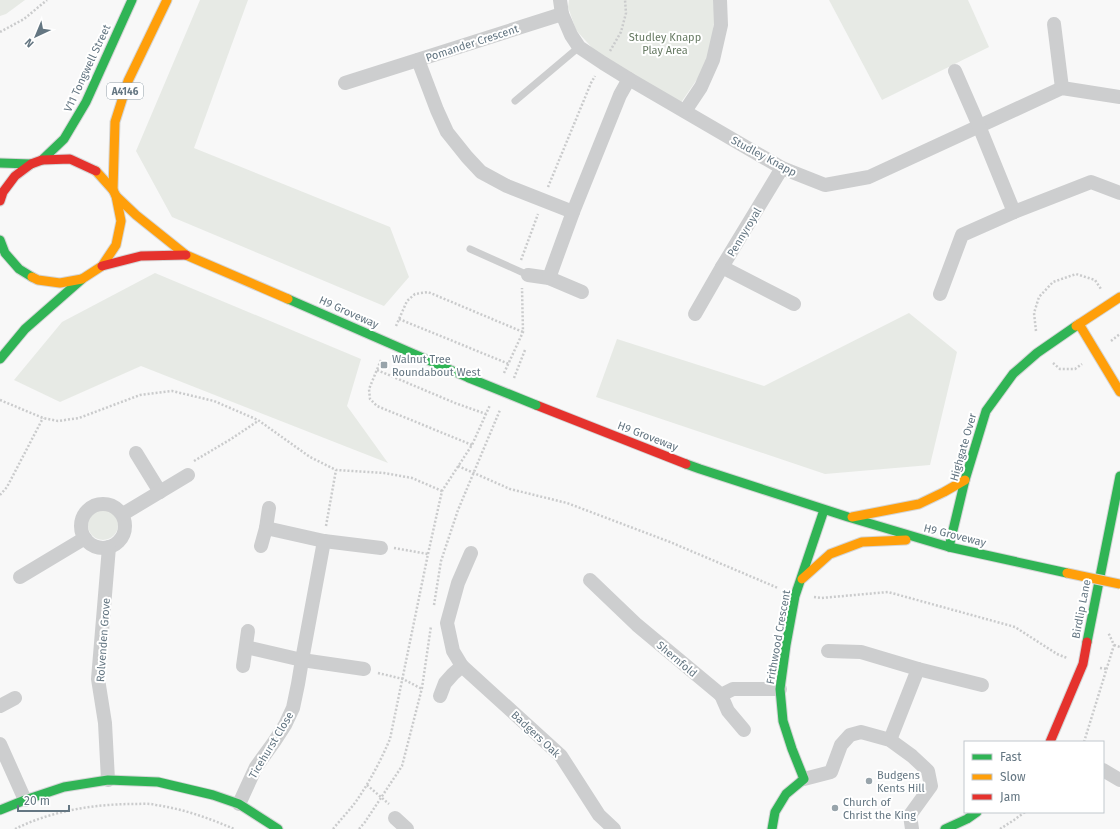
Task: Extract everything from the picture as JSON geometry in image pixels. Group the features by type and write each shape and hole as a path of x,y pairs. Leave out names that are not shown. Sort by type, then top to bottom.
{"main road":[{"name":"V11 Tongwell Street","path":"42,160 64,139 86,102 132,0"},
{"name":"A4146","path":"0,358 25,329 82,279 102,266 116,245 121,221 115,193 115,122 128,81 167,0"},
{"name":"A4146","path":"0,201 3,192 15,176 31,164 42,160 70,159 95,170 115,193"},
{"path":"0,163 31,164"},
{"name":"H9 Groveway","path":"115,193 136,215 186,255 469,378 700,469 824,510 949,547 1120,584"},
{"name":"A4146","path":"0,240 4,257 19,269 38,280 60,284 82,279"},
{"name":"H9 Groveway","path":"102,266 141,256 186,255"},
{"name":"Highgate Over","path":"949,547 965,480 986,412 1013,374 1037,353 1120,298"},
{"path":"1079,324 1120,392"},
{"name":"Birdlip Lane","path":"1052,741 1083,664 1120,476"},
{"path":"848,517 919,504 965,480"},
{"name":"Frithwood Crescent","path":"804,779 783,721 780,689 795,596 802,579 824,510"},
{"path":"802,579 830,554 862,542 922,539"},
{"path":"772,829 775,812 786,794 804,779"},
{"path":"0,810 64,787 108,780 158,782 213,795 239,804 278,829"},
{"path":"945,829 967,819 976,813"}],"street":[{"path":"685,111 701,87 713,60 721,25 720,0"},
{"name":"Studley Knapp","path":"561,7 571,35 579,47 629,79 782,168 825,185 869,177 1062,88"},
{"name":"Pomander Crescent","path":"561,7 418,60 447,132 481,172 500,183 573,212"},
{"path":"1054,24 1062,88 1120,97"},
{"path":"345,84 418,60"},
{"path":"955,71 1014,212"},
{"path":"549,278 573,212 620,95 629,79"},
{"name":"Pennyroyal","path":"782,168 722,267 794,304"},
{"path":"940,294 962,235 1014,212 1091,182 1120,194"},
{"path":"695,314 722,267"},
{"path":"523,272 549,278 582,292"},
{"path":"136,453 160,492"},
{"path":"123,514 160,492 190,469"},
{"path":"105,503 112,505 123,514 126,528 121,540 115,545 102,548 89,543 85,538 81,524 86,511 92,506 105,503"},
{"path":"261,546 269,508"},
{"path":"266,528 324,541 381,548"},
{"path":"20,577 85,538"},
{"name":"Ticehurst Close","path":"239,804 256,767 286,725 293,708 324,541"},
{"name":"Rolvenden Grove","path":"108,780 105,723 98,679 109,547"},
{"name":"Badgers Oak","path":"471,553 458,583 446,623 453,651 462,666 561,756 599,815 614,829"},
{"name":"Shernfold","path":"590,580 637,625 721,695"},
{"path":"243,666 248,631"},
{"path":"246,647 302,660 364,669"},
{"path":"828,651 861,652 918,669 982,685"},
{"path":"440,696 445,683 462,666"},
{"path":"890,740 918,669"},
{"path":"744,730 728,710 721,695 733,690 780,689"},
{"path":"0,706 15,698"},
{"path":"804,779 831,772 841,745 850,735 861,732 890,740 912,756 928,771 932,786 910,815 912,829"},
{"path":"0,744 25,800"},
{"path":"1104,771 1120,780"},
{"path":"395,818 407,829"}],"lane":[{"path":"516,101 579,47"},
{"path":"470,249 523,272"}],"path":[{"path":"0,32 24,19 47,0"},
{"path":"502,378 523,332 523,272 543,200 591,83 621,32 626,13 625,0"},
{"path":"399,319 508,364"},
{"path":"377,370 455,403 486,414"},
{"path":"0,400 43,418 58,421 79,418 140,395 172,391 214,402 258,420 310,457 336,470 384,473 412,478 442,491"},
{"path":"333,829 367,785 380,762 390,739 442,491 472,445 492,400"},
{"path":"0,495 7,487 43,418"},
{"path":"190,469 258,420"},
{"path":"324,541 336,470"},
{"path":"381,548 389,547 428,554"},
{"path":"1114,646 1120,647"},
{"path":"364,669 403,679 440,696"},
{"path":"367,785 399,812 395,818"},
{"path":"15,829 26,823 78,809 122,804 154,804 183,810 234,829"},
{"path":"1000,829 1024,813"}],"green space":[{"path":"0,0 25,0 6,14 0,16"},
{"path":"200,0 248,0 194,148 390,227 409,277 384,306 172,217 136,151"},
{"name":"Studley Knapp Play Area","path":"569,0 713,0 715,16 711,46 702,72 680,104 595,51 576,30 568,7"},
{"path":"829,0 968,0 989,47 882,100"},
{"path":"155,273 361,359 347,406 388,463 141,366 60,402 14,380 62,322"},
{"path":"909,313 957,352 930,465 825,474 596,397 617,339 764,386"},
{"path":"103,510 114,514 118,525 114,536 103,540 92,536 88,525 92,514"}],"traffic: fast":[{"path":"42,160 64,139 86,102 132,0"},
{"path":"0,163 31,164"},
{"path":"0,240 5,253 19,269 32,277"},
{"path":"0,359 25,329 82,279"},
{"path":"288,299 469,378"},
{"path":"949,547 965,480 986,411 1013,374 1037,353 1076,326"},
{"path":"469,378 536,405"},
{"path":"686,464 848,517 949,547 1067,573"},
{"path":"1087,642 1120,476"},
{"path":"772,829 775,812 786,794 804,779 783,721 780,689 795,596 824,510"},
{"path":"0,810 64,787 108,780 158,782 213,795 239,804 278,829"},
{"path":"945,829 967,819 976,813"}],"traffic: slow":[{"path":"113,190 115,122 128,81 167,0"},
{"path":"32,277 38,280 60,283 82,279 102,266 116,245 121,221 116,196 113,190 96,171"},
{"path":"116,196 136,215 186,255 288,299"},
{"path":"1076,326 1120,297"},
{"path":"1079,324 1120,392"},
{"path":"852,517 919,504 965,480"},
{"path":"802,579 830,554 862,542 906,540"},
{"path":"1067,573 1120,584"}],"traffic: jam":[{"path":"0,201 3,192 15,176 31,164 42,160 70,159 96,171"},
{"path":"102,266 141,256 186,255"},
{"path":"536,405 686,464"},
{"path":"1050,741 1083,664 1087,642"}],"place":[{"name":"Walnut Tree Roundabout West","path":"384,365"},
{"name":"Budgens Kents Hill","path":"869,781"},
{"name":"Church of Christ the King","path":"835,808"}]}
